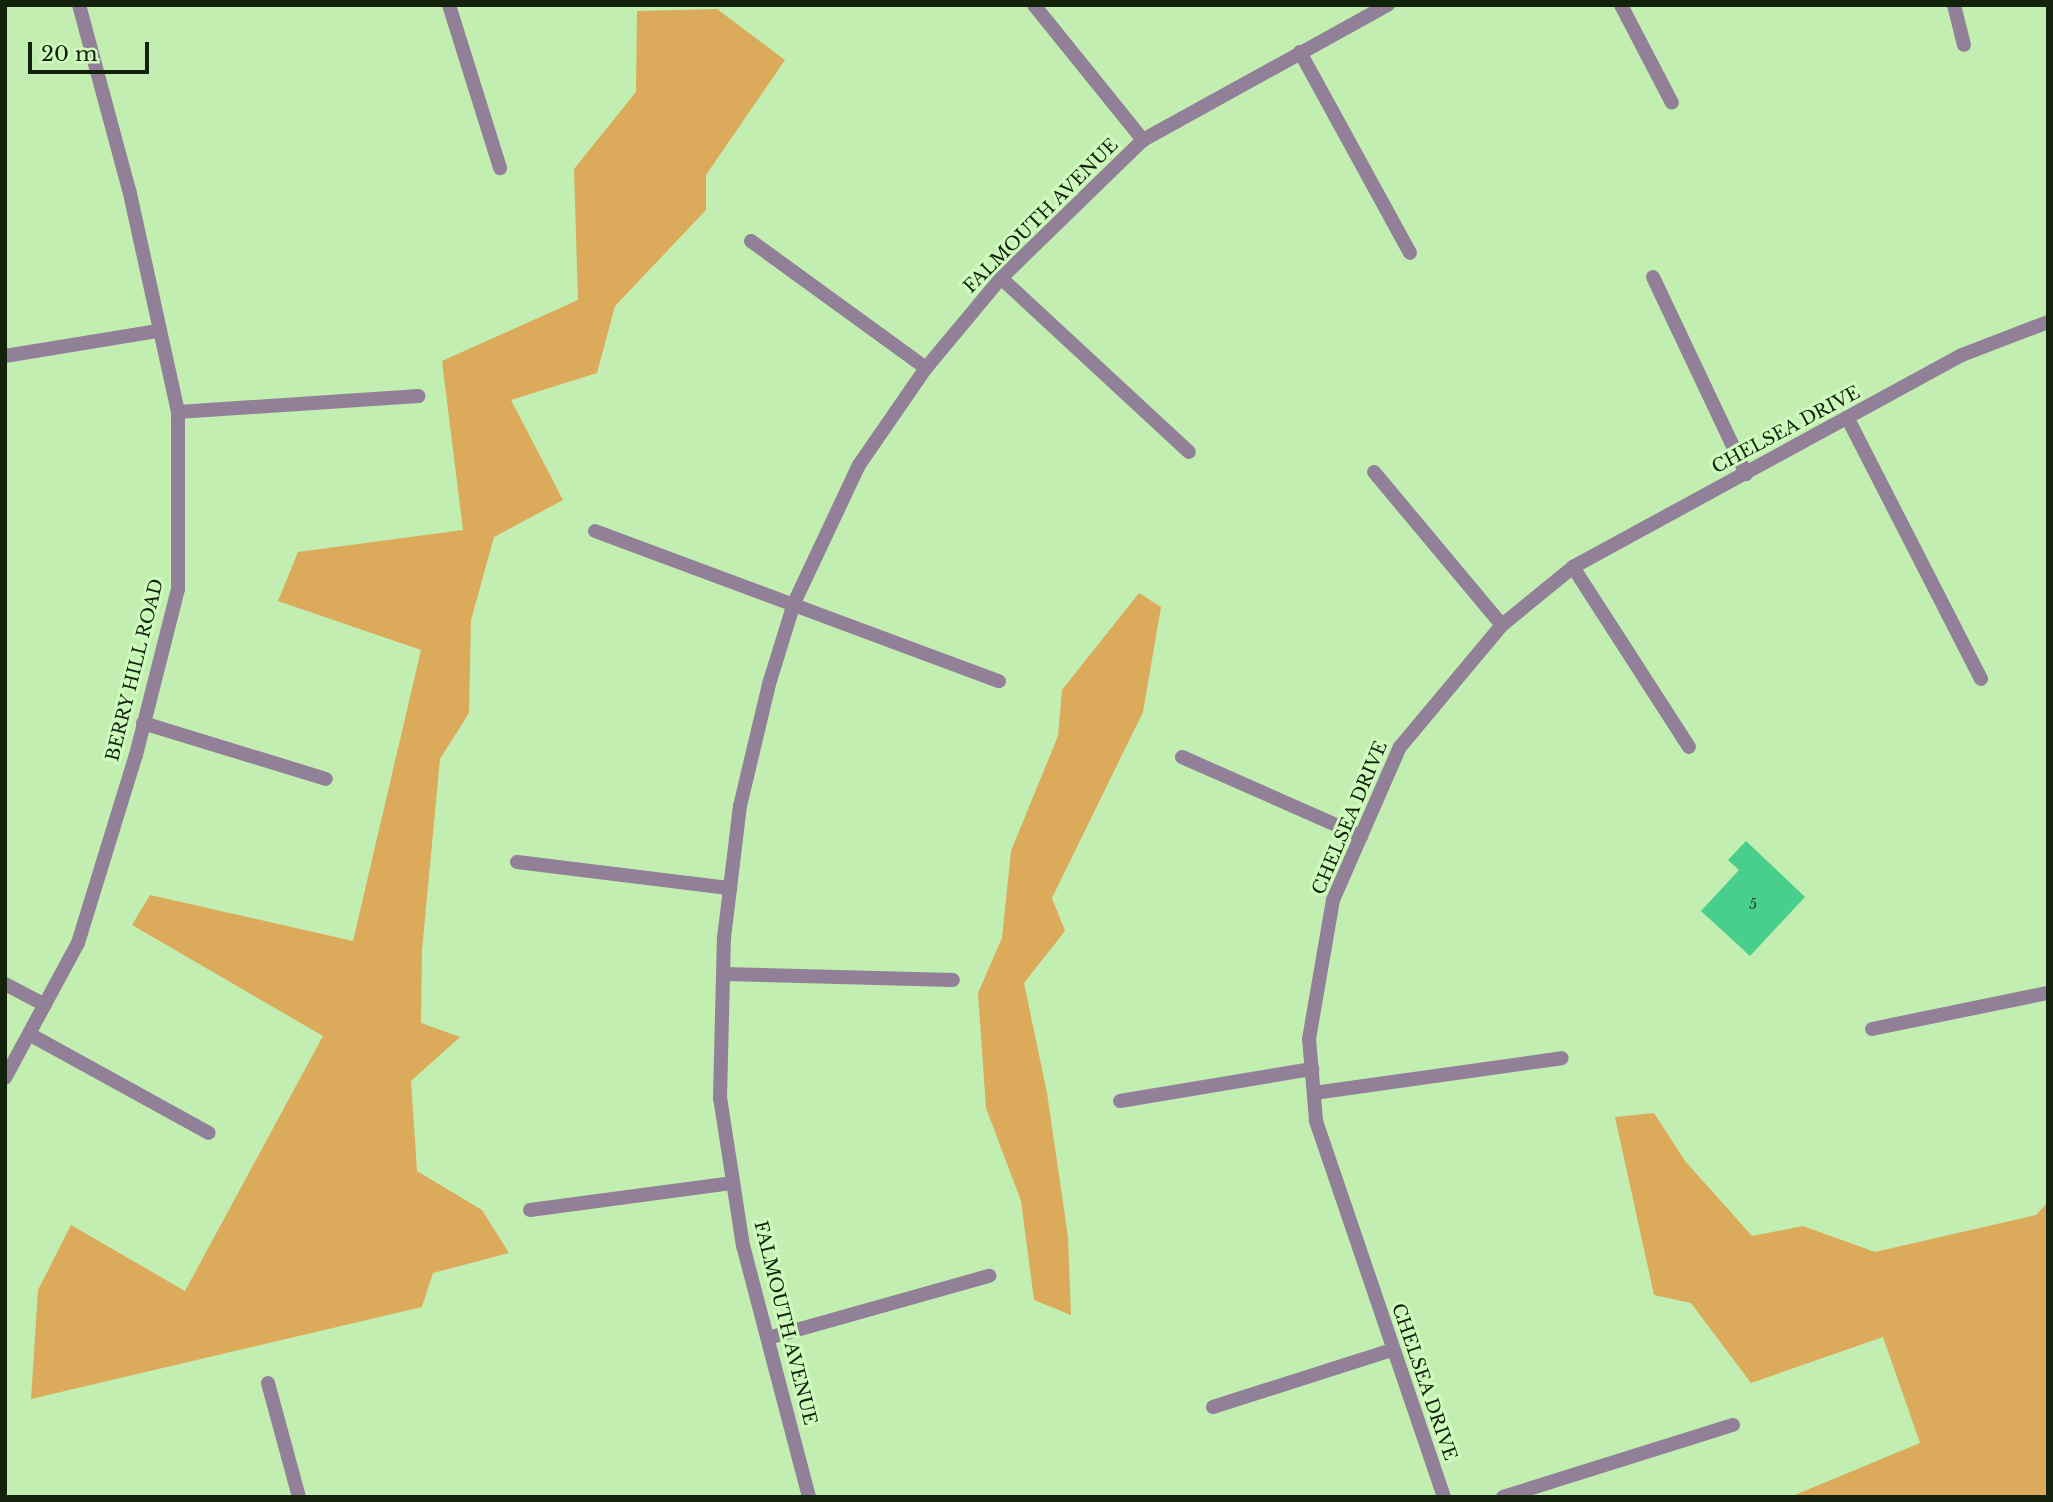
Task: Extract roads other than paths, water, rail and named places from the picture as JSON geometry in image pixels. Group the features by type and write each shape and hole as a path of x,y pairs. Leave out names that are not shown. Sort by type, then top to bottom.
{"street":[{"name":"BERRY HILL ROAD","path":"5,1078 78,943 144,723 178,589 178,412 129,190 79,5"},
{"path":"449,5 500,168"},
{"path":"1034,5 1143,140"},
{"name":"FALMOUTH AVENUE","path":"809,1497 743,1246 720,1098 724,974 730,888 740,806 794,603 859,465 926,368 1001,278 1143,140 1388,5"},
{"path":"1621,5 1672,103"},
{"path":"1954,5 1964,45"},
{"path":"1300,52 1410,253"},
{"path":"751,241 926,368"},
{"path":"1653,277 1746,474"},
{"path":"1001,278 1189,452"},
{"name":"CHELSEA DRIVE","path":"1444,1497 1320,1132 1309,1039 1333,900 1400,747 1502,625 1573,567 1962,355 2048,322"},
{"path":"5,356 158,331"},
{"path":"178,412 418,396"},
{"path":"1848,419 1981,680"},
{"path":"1374,472 1502,625"},
{"path":"595,531 999,681"},
{"path":"1573,567 1689,747"},
{"path":"144,723 326,779"},
{"path":"1182,757 1361,836"},
{"path":"517,862 730,888"},
{"path":"724,974 953,980"},
{"path":"5,984 45,1005"},
{"path":"1872,1030 2048,993"},
{"path":"29,1034 209,1133"},
{"path":"1314,1093 1562,1058"},
{"path":"1120,1101 1312,1069"},
{"path":"530,1210 733,1183"},
{"path":"768,1338 989,1276"},
{"path":"1213,1407 1392,1350"},
{"path":"268,1383 299,1497"},
{"path":"1503,1497 1733,1425"}]}
